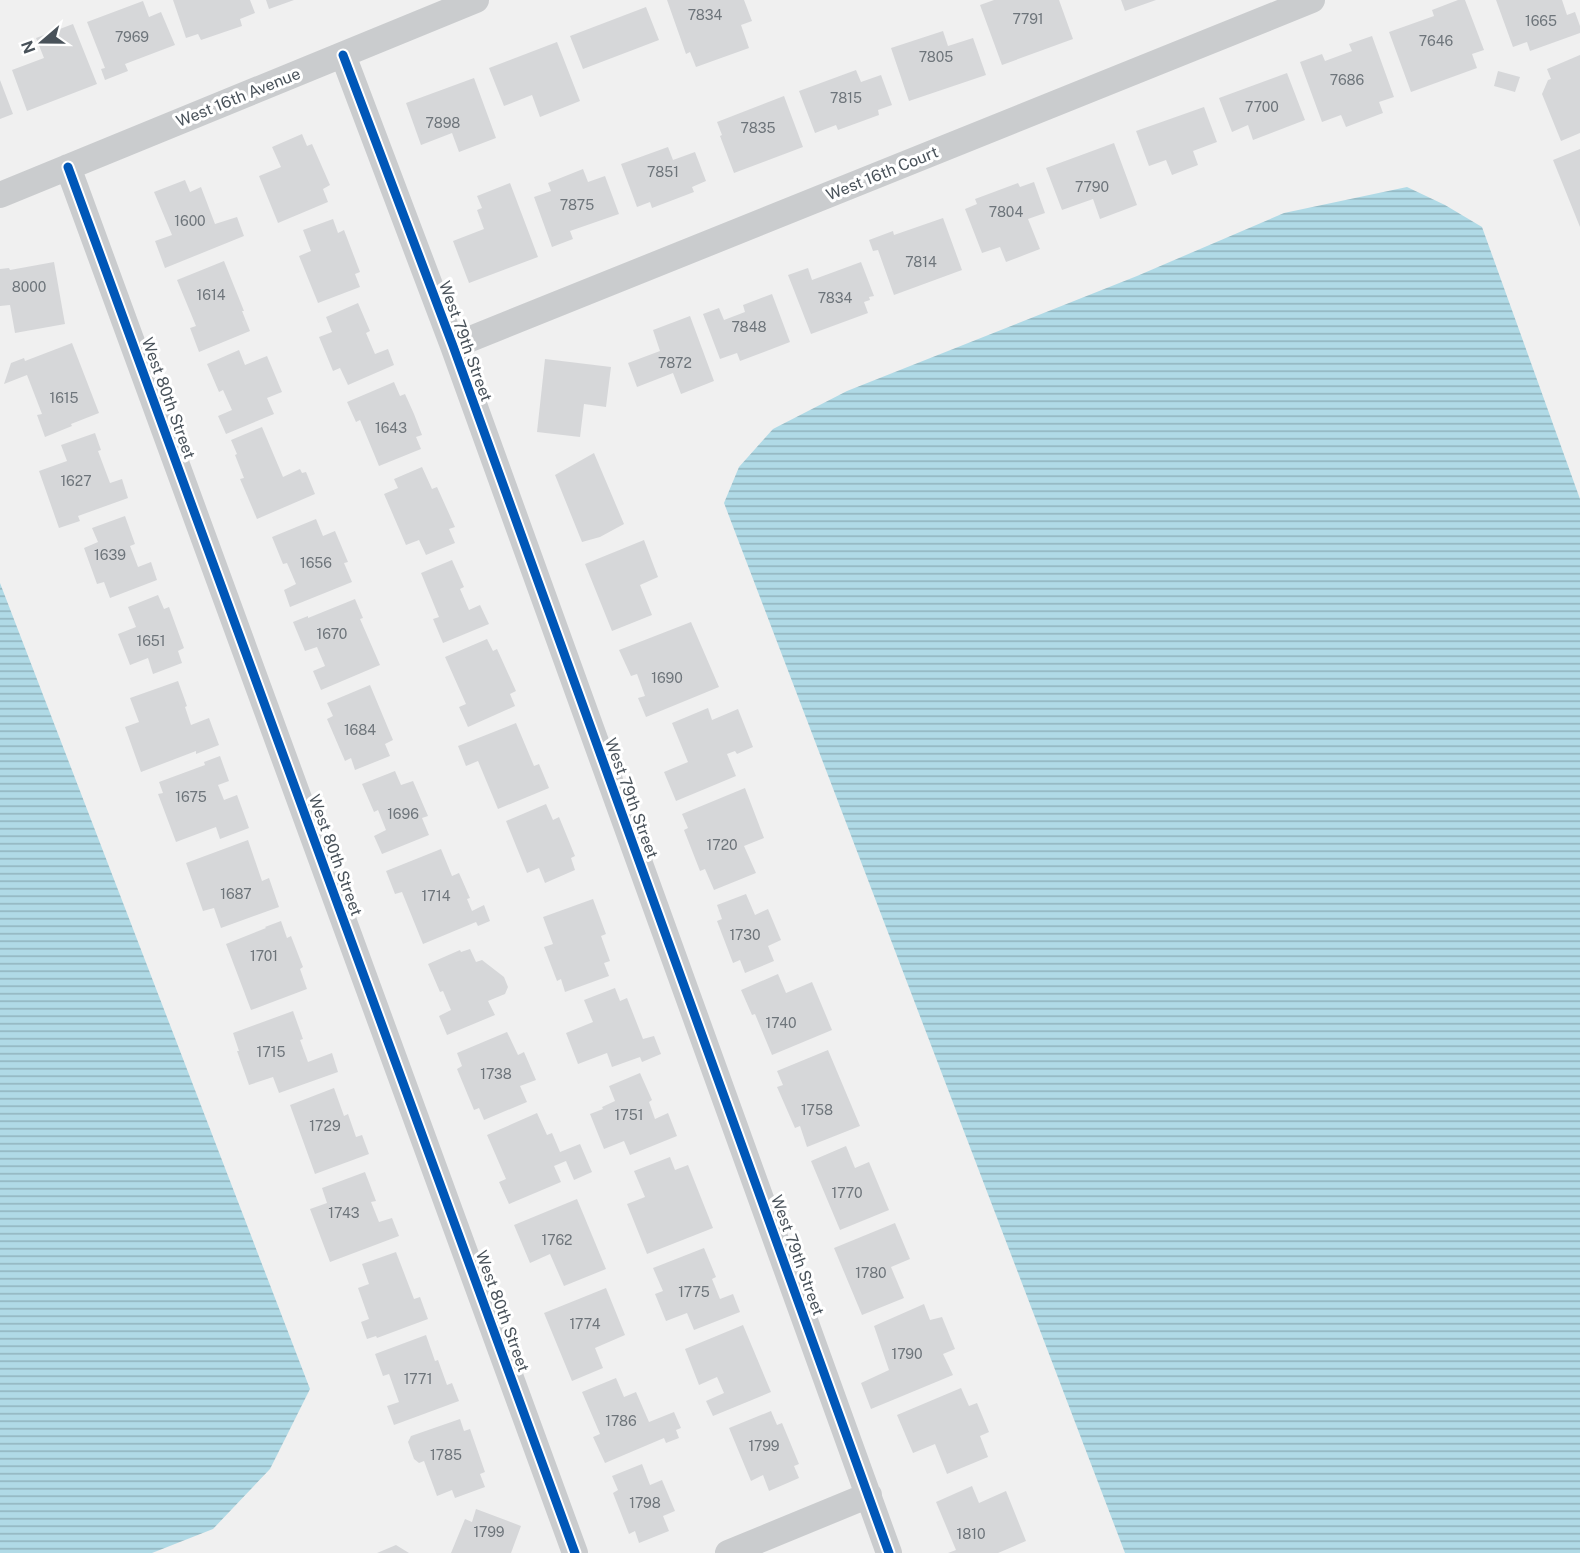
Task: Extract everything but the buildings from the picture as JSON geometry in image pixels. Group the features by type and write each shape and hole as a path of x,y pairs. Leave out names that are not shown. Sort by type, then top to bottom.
{"street":[{"name":"West 16th Avenue","path":"0,195 476,0"},
{"name":"West 16th Court","path":"453,346 1312,0"},
{"name":"West 79th Street","path":"343,55 453,346 890,1553"},
{"name":"West 80th Street","path":"68,167 575,1553"},
{"path":"728,1553 869,1495"}],"water":[{"path":"1407,187 1445,205 1482,227 1580,499 1580,1553 1125,1553 724,503 739,467 773,429 847,391 1137,276 1284,213"},
{"path":"0,583 310,1389 270,1469 213,1529 152,1553 0,1553"}],"cycle path":[{"path":"343,55 453,346 889,1553"},
{"path":"68,167 575,1553"}]}
